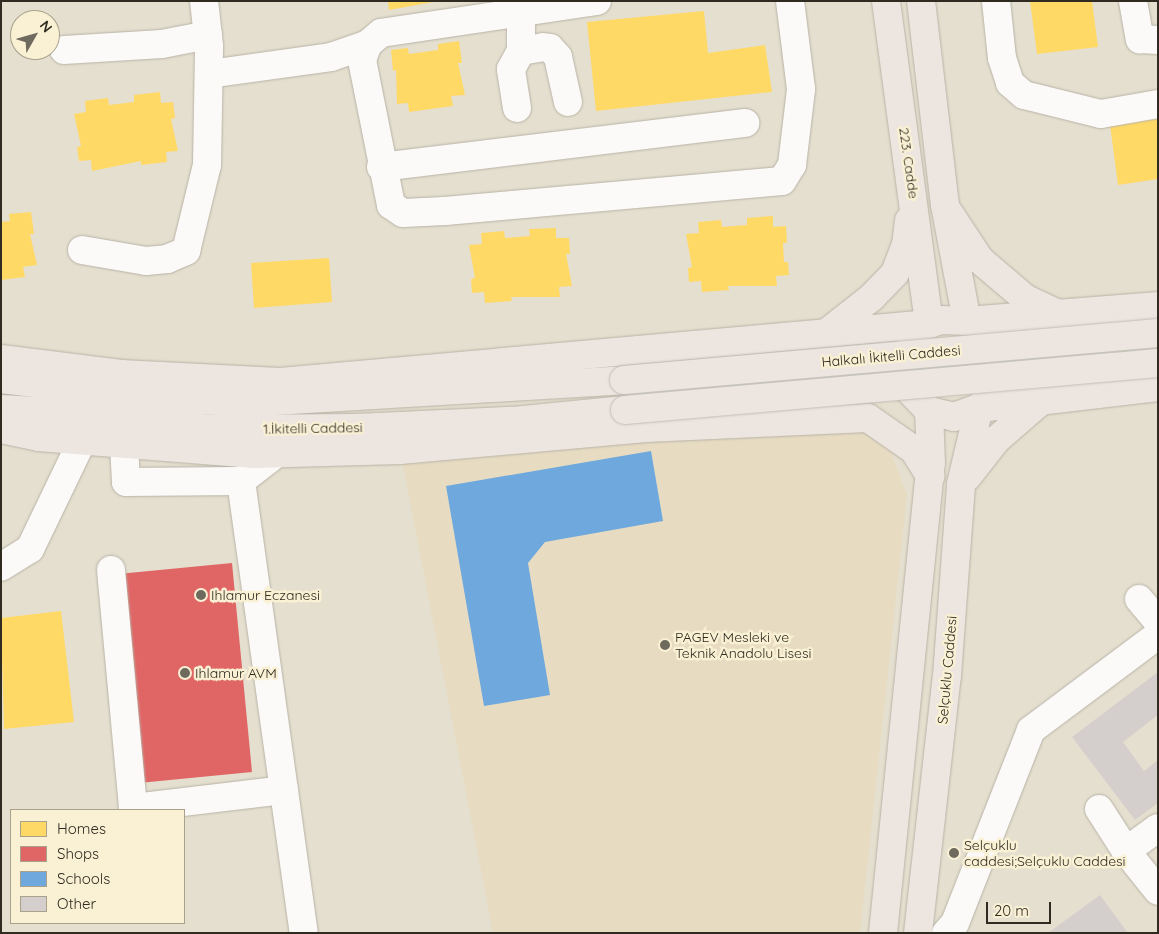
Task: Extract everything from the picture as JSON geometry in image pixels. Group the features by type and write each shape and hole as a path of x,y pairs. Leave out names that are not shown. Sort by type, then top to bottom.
{"main road":[{"name":"223. Cadde","path":"886,1 913,191 929,324"},
{"path":"920,1 944,205 967,321"},
{"path":"829,331 872,297 895,273 906,245 913,191"},
{"path":"944,205 980,260 1026,299 1060,314"},
{"path":"1,359 121,374 280,382 438,369 829,331 929,324 941,320 967,321 1158,306"},
{"path":"967,321 981,328 992,340 1001,369 998,384 980,408"},
{"path":"882,933 930,476 929,411 908,389 904,360 912,340 929,324"},
{"name":"Halkalı İkitelli Caddesi","path":"624,380 1158,333"},
{"name":"Halkalı İkitelli Caddesi","path":"626,410 1158,363"},
{"path":"344,396 438,369"},
{"path":"132,395 190,378"},
{"name":"1.İkitelli Caddesi","path":"1,379 132,395 257,402 624,380"},
{"path":"1,428 38,437 82,441 277,453 400,450 646,428 868,418 929,411 954,417 980,408 1158,387"},
{"path":"962,484 996,440 1041,401"},
{"name":"Selçuklu Caddesi","path":"918,933 947,676 962,484 980,408"},
{"name":"1.İkitelli Caddesi","path":"1,409 74,413 211,429 356,428 503,421 626,410"},
{"path":"868,418 914,450 930,476"}],"street":[{"path":"82,250 146,261 167,259 186,251 207,165 209,74 208,36 204,1"},
{"path":"209,74 332,57 368,44 381,33 597,1"},
{"path":"368,44 362,60 381,168 391,206 403,213 782,181 792,165 801,89 790,1"},
{"path":"996,1 1002,58 1010,83 1024,94 1101,114 1158,104"},
{"path":"1133,1 1140,39 1158,40"},
{"path":"517,108 511,69 521,51 521,12"},
{"path":"64,50 162,44 208,36"},
{"path":"521,51 543,47 558,57 568,102"},
{"path":"381,168 745,123"},
{"path":"1,567 30,549 82,441"},
{"path":"124,444 126,482 241,481 277,453"},
{"path":"241,481 304,933"},
{"path":"111,570 133,808 284,790"},
{"path":"1139,599 1158,622"},
{"path":"946,933 955,923 1031,730 1158,635"},
{"path":"1099,809 1126,852 1158,891"},
{"path":"1126,852 1158,828"}],"shaded area":[{"name":"PAGEV Mesleki ve Teknik Anadolu Lisesi","path":"868,418 890,450 907,495 860,933 493,933 400,450"}],"building: Homes":[{"path":"388,1 433,1 433,2 389,10"},
{"path":"1030,1 1092,1 1098,47 1037,54"},
{"path":"704,11 708,53 765,45 772,92 596,111 587,22"},
{"path":"459,41 462,63 458,63 465,95 451,96 453,106 409,112 408,103 397,104 396,70 393,71 391,50 408,48 409,54 438,50 438,44"},
{"path":"160,92 161,103 173,102 175,118 171,119 178,151 166,152 167,162 141,165 141,161 92,171 91,160 79,161 77,147 81,146 74,114 86,112 85,101 108,98 109,105 134,102 134,95"},
{"path":"1158,119 1158,179 1118,185 1110,125"},
{"path":"31,212 34,234 30,234 37,265 23,267 25,277 1,280 1,222 10,221 9,214"},
{"path":"773,216 773,227 786,226 787,243 783,243 784,262 788,262 789,275 776,276 777,286 728,286 729,290 702,292 701,281 689,282 688,268 692,267 686,234 699,233 698,222 721,220 722,227 747,225 747,218"},
{"path":"556,228 556,238 569,238 570,254 566,254 572,286 559,287 560,297 511,297 512,301 485,303 484,292 472,293 471,279 475,278 469,245 482,244 481,233 504,231 505,238 530,236 529,229"},
{"path":"329,258 332,302 254,308 251,263"},
{"path":"61,611 74,722 4,729 1,618"}],"building: Shops":[{"name":"Ihlamur AVM","path":"232,563 252,772 139,783 118,574"}],"building: Schools":[{"path":"651,451 663,521 545,542 528,563 550,695 484,706 446,486"}],"building: Other":[{"path":"1158,672 1158,715 1123,742 1144,771 1158,760 1158,803 1135,820 1072,737"},
{"path":"1100,895 1128,933 1048,933"}],"place":[{"name":"Ihlamur Eczanesi","path":"201,595"},
{"name":"PAGEV Mesleki ve Teknik Anadolu Lisesi","path":"665,645"},
{"name":"Ihlamur AVM","path":"185,673"},
{"name":"Selçuklu caddesi;Selçuklu Caddesi","path":"954,853"}]}
